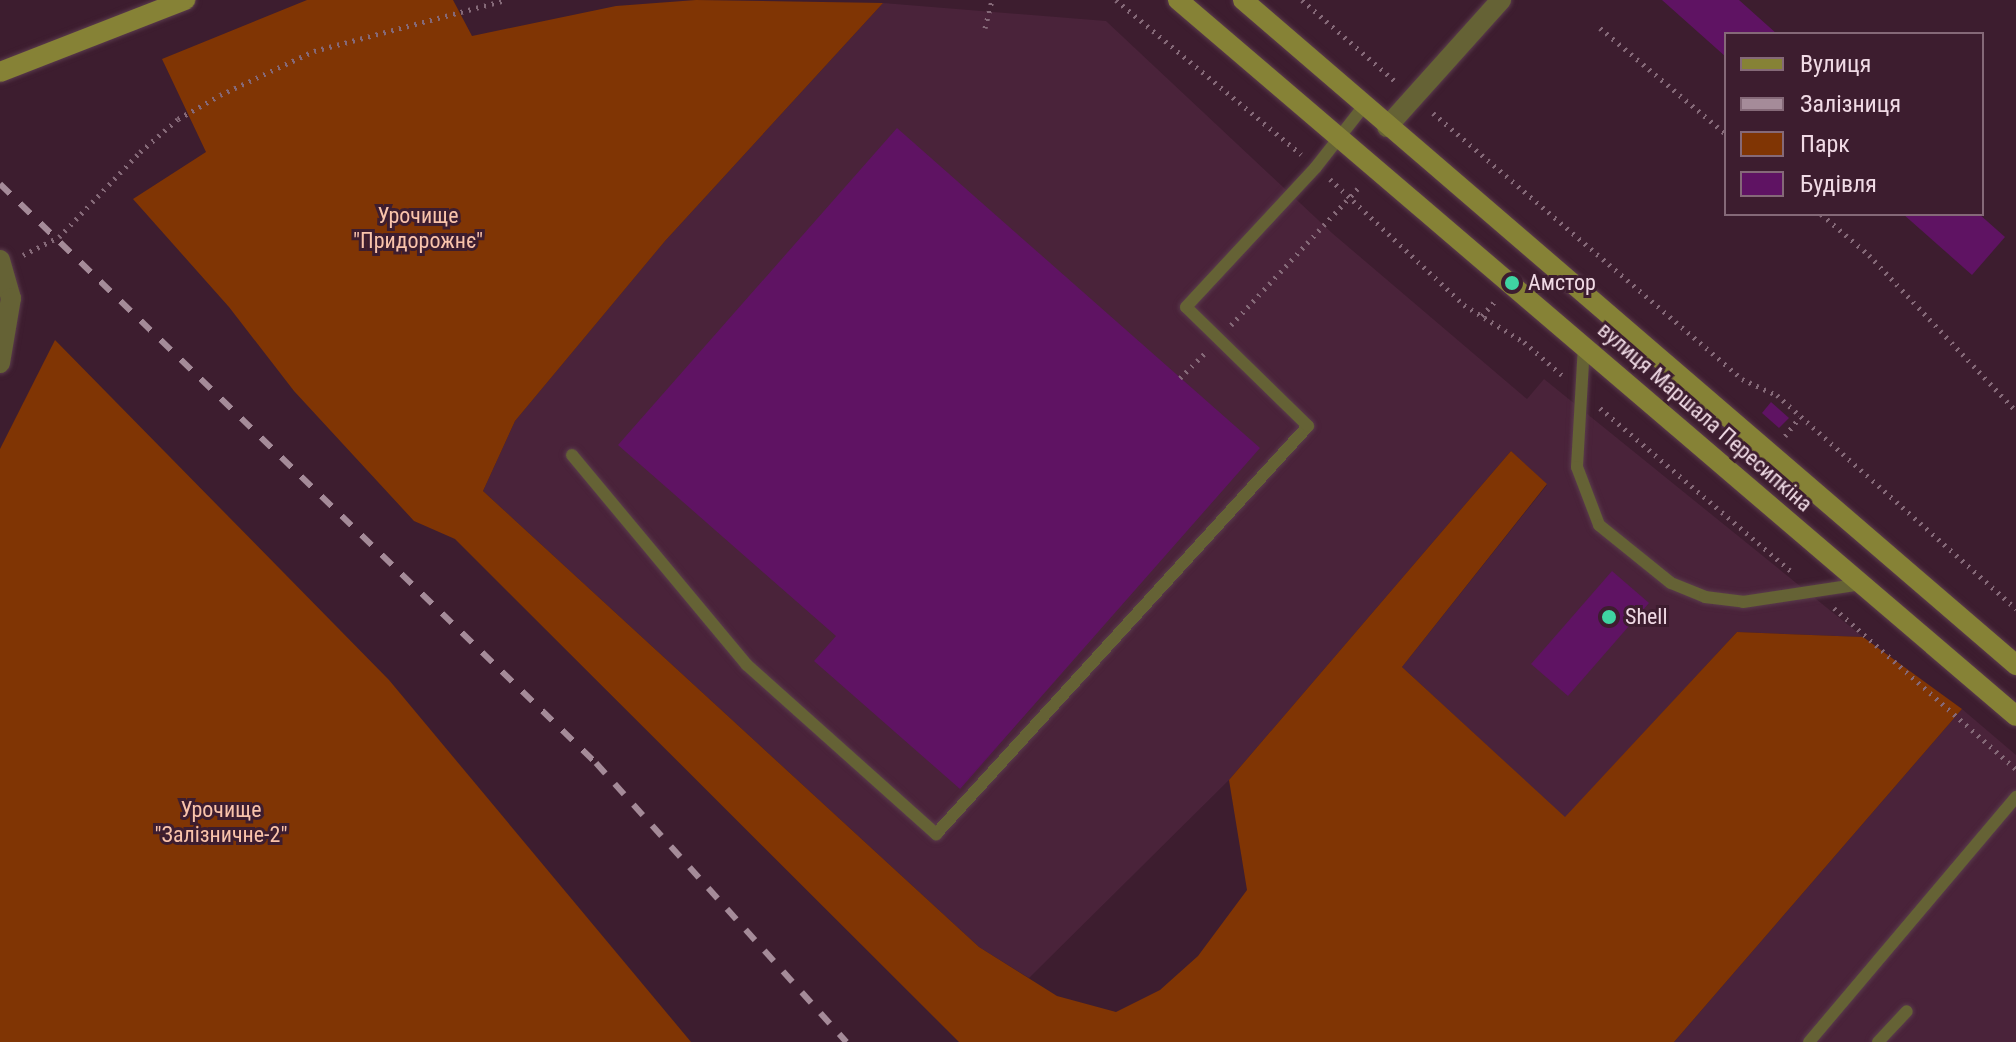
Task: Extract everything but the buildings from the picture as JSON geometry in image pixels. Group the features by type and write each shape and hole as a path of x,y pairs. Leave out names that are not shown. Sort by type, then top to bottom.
{"main road":[{"path":"0,72 185,0"},
{"name":"вулиця Маршала Пересипкіна","path":"1178,0 2016,716"},
{"name":"вулиця Маршала Пересипкіна","path":"1243,0 1363,107 2016,665"}],"street":[{"path":"1392,131 1501,0"},
{"path":"0,363 11,298 2,262"}],"lane":[{"path":"572,455 747,665 936,834 1308,426 1186,307 1341,137 1363,107"},
{"path":"1584,345 1577,467 1599,525 1671,583 1705,597 1743,602 1863,584"},
{"path":"1809,1042 2016,797"},
{"path":"1878,1042 1907,1011"}],"path":[{"path":"2,262 59,237 140,152 178,119 220,95 314,51 506,0"},
{"path":"985,28 992,0"},
{"path":"1302,0 1398,83"},
{"path":"1600,28 1724,132"},
{"path":"1392,131 1422,104 1742,379 1777,395 2016,609"},
{"path":"1180,378 1352,197 1374,166"},
{"path":"1823,216 1878,264 2016,411"}],"shaded area":[{"path":"883,3 1106,21 1332,233 1527,399 1544,379 1863,637 1737,632 1565,818 1402,667 1547,485 1511,451 1229,780 1029,978 979,947 483,491 515,421 665,241"},
{"path":"1962,709 2016,755 2016,1042 1674,1042"}],"green space":[{"name":"Урочище \"Придорожнє\"","path":"307,0 453,0 472,36 616,6 696,0 883,3 665,241 515,421 483,491 979,947 1057,996 1116,1012 1160,990 1198,956 1247,890 1229,780 1511,451 1547,484 1402,667 1565,817 1737,632 1863,637 1962,709 1674,1042 959,1042 455,539 414,521 294,391 229,307 133,199 206,152 162,59"},
{"name":"Урочище \"Залізничне-2\"","path":"55,340 389,680 691,1042 0,1042 0,449"}],"railway":[{"path":"0,184 596,763 846,1042"}],"place":[{"name":"Амстор","path":"1512,283"},
{"name":"Shell","path":"1609,617"}]}
